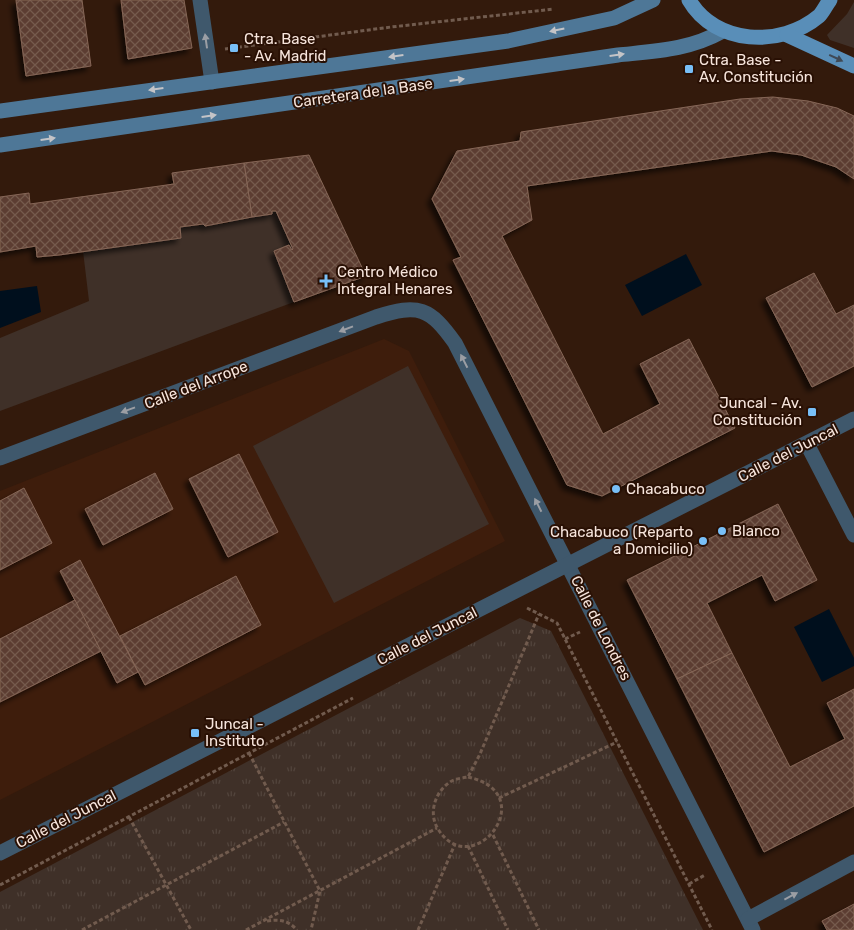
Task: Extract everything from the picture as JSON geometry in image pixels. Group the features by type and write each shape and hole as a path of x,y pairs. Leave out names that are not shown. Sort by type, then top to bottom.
{"main road":[{"path":"0,111 508,41 614,18 653,0"},
{"path":"689,0 694,9 723,31 754,39 787,35 819,16 830,0"},
{"name":"Carretera de la Base","path":"0,145 618,55 685,48 703,42 723,31"},
{"path":"787,35 854,66"}],"street":[{"path":"200,0 212,82"},
{"name":"Calle de Londres","path":"392,312 423,310 440,322 450,336 751,924"},
{"name":"Calle del Arrope","path":"0,458 392,312"},
{"name":"Calle del Juncal","path":"0,853 854,419"},
{"path":"806,444 854,535"},
{"path":"751,924 854,862"}],"path":[{"path":"224,42 224,49 556,8"},
{"path":"520,610 525,608 557,623 712,930"},
{"path":"468,776 480,754 539,614"},
{"path":"0,885 360,694"},
{"path":"499,798 617,742"},
{"path":"249,753 320,892 311,930"},
{"path":"468,776 486,783 499,798 502,811 500,824 493,835 482,843 468,846 455,844 437,828 433,810 438,793 451,781 468,776"},
{"path":"129,817 191,930"},
{"path":"82,930 284,822"},
{"path":"246,930 437,828"},
{"path":"493,835 539,930"},
{"path":"418,930 455,844"},
{"path":"468,846 508,930"},
{"path":"252,930 261,922 277,919 291,923 297,930"}],"shaded area":[{"path":"384,339 409,351 505,541 0,800 0,491"}],"green space":[{"path":"854,2 854,48 830,40 827,35 847,14"},
{"path":"272,211 276,211 293,249 289,245 274,251 294,302 0,411 0,338 89,301 83,251 181,238 180,227 228,223 230,220 272,214"},
{"path":"408,366 489,524 334,603 253,446"},
{"path":"520,618 551,631 703,930 0,930 0,892"}],"water":[{"path":"686,254 702,285 642,316 625,285"},
{"path":"37,286 41,312 0,328 0,291"},
{"path":"829,609 854,658 854,666 822,682 794,627"}],"building":[{"path":"16,0 82,0 91,66 26,76"},
{"path":"121,0 184,0 192,48 128,59"},
{"path":"773,97 808,101 837,108 854,116 854,179 836,167 801,155 772,151 527,186 532,220 502,236 603,434 660,404 640,364 689,339 735,428 602,496 567,485 453,260 461,257 432,199 457,151 520,141 521,132 740,99"},
{"path":"309,155 366,276 294,302 274,251 289,245 293,249 276,211 272,211 272,214 252,217 244,163"},
{"path":"244,163 252,217 205,226 203,224 180,227 181,238 59,255 37,257 36,246 0,252 0,197 29,193 30,204 174,184 172,173"},
{"path":"814,273 836,314 854,305 854,366 812,387 766,298"},
{"path":"239,454 278,532 228,557 189,479"},
{"path":"155,473 173,509 103,545 85,509"},
{"path":"24,488 52,543 0,570 0,501"},
{"path":"778,504 817,580 775,601 762,575 707,603 732,653 677,679 627,580"},
{"path":"80,560 138,672 117,683 60,571"},
{"path":"236,576 261,625 145,685 120,636"},
{"path":"75,600 101,651 0,702 0,639"},
{"path":"732,653 790,767 845,739 827,703 854,689 854,806 764,852 677,679"},
{"path":"854,904 854,930 827,930 822,921"}],"place":[{"name":"Ctra. Base - Av. Madrid","path":"234,48"},
{"name":"Ctra. Base - Av. Constitución","path":"689,69"},
{"name":"Centro Médico Integral Henares","path":"326,281"},
{"name":"Juncal - Av. Constitución","path":"812,412"},
{"name":"Chacabuco","path":"616,489"},
{"name":"Blanco","path":"722,531"},
{"name":"Chacabuco (Reparto a Domicilio)","path":"703,541"},
{"name":"Juncal - Instituto","path":"195,733"}]}
